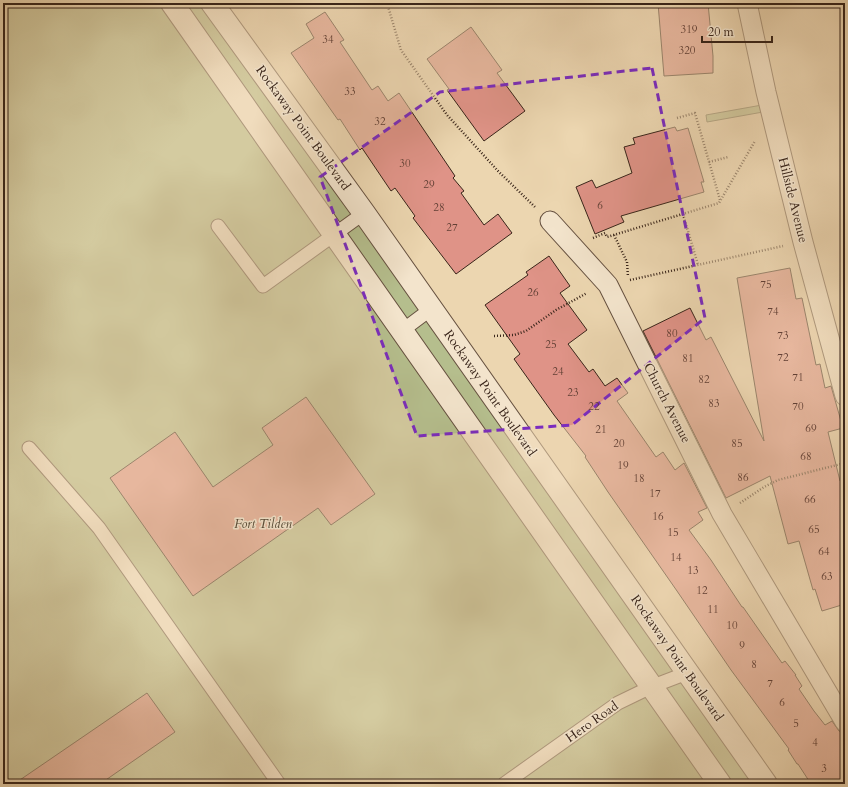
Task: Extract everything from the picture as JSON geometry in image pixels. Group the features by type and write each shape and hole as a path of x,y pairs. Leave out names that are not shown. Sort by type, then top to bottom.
{"street":[{"path":"172,3 653,686 720,784"},
{"name":"Rockaway Point Boulevard","path":"212,3 364,213 766,784"},
{"name":"Hillside Avenue","path":"747,3 803,242 845,396"},
{"name":"Church Avenue","path":"550,221 608,285 722,514 845,722"}],"lane":[{"path":"218,226 263,286 364,213"},
{"path":"402,330 431,309"},
{"path":"29,448 99,528 279,784"},
{"name":"Hero Road","path":"504,784 618,703 653,686 687,673"}],"path":[{"path":"387,3 401,50 447,115 498,171 550,221"},
{"path":"677,118 695,113 720,200"},
{"path":"572,246 606,233 607,237 719,203 772,114"},
{"path":"709,162 728,157"},
{"path":"683,214 698,265"},
{"path":"494,336 514,335 526,332 556,310 593,289 803,242"},
{"path":"722,514 764,487 778,480 845,463"}],"highlighted area":[{"path":"652,68 705,318 572,425 417,436 320,177 440,92"}],"green space":[{"name":"Fort Tilden","path":"3,3 215,3 766,784 3,784"},
{"path":"762,105 763,112 707,122 706,115"}],"building":[{"path":"658,3 708,3 713,56 713,73 664,76"},
{"path":"325,12 344,40 340,42 372,90 378,86 388,101 399,93 455,176 453,178 464,191 461,193 484,225 498,214 512,233 456,274 413,218 415,216 395,188 391,191 362,148 360,150 340,119 338,120 291,53 314,38 306,24"},
{"path":"471,27 502,70 497,73 525,111 484,141 447,90 449,89 427,59"},
{"path":"675,127 677,131 688,128 704,182 701,182 704,192 621,216 624,222 595,234 576,187 592,180 596,188 632,173 624,147 635,144 633,138"},
{"path":"549,256 570,286 560,293 587,330 568,344 589,372 593,369 605,386 617,378 628,393 617,401 656,457 663,452 675,470 684,463 707,508 698,512 703,520 689,530 782,663 785,661 796,675 802,686 799,689 814,711 825,725 832,721 839,731 845,733 845,784 811,784 788,750 789,749 731,670 608,492 585,457 586,456 554,415 514,359 520,354 485,305 528,275 526,272"},
{"path":"790,268 796,299 802,298 816,365 820,364 825,388 831,386 843,428 828,432 840,481 845,479 845,604 822,611 815,589 813,590 799,541 788,544 770,476 726,498 643,331 690,308 706,340 711,337 764,441 737,278"},
{"path":"306,397 375,494 331,525 318,508 193,596 110,478 175,432 213,487 273,445 262,428"},
{"path":"147,693 175,732 100,784 14,784"}]}
